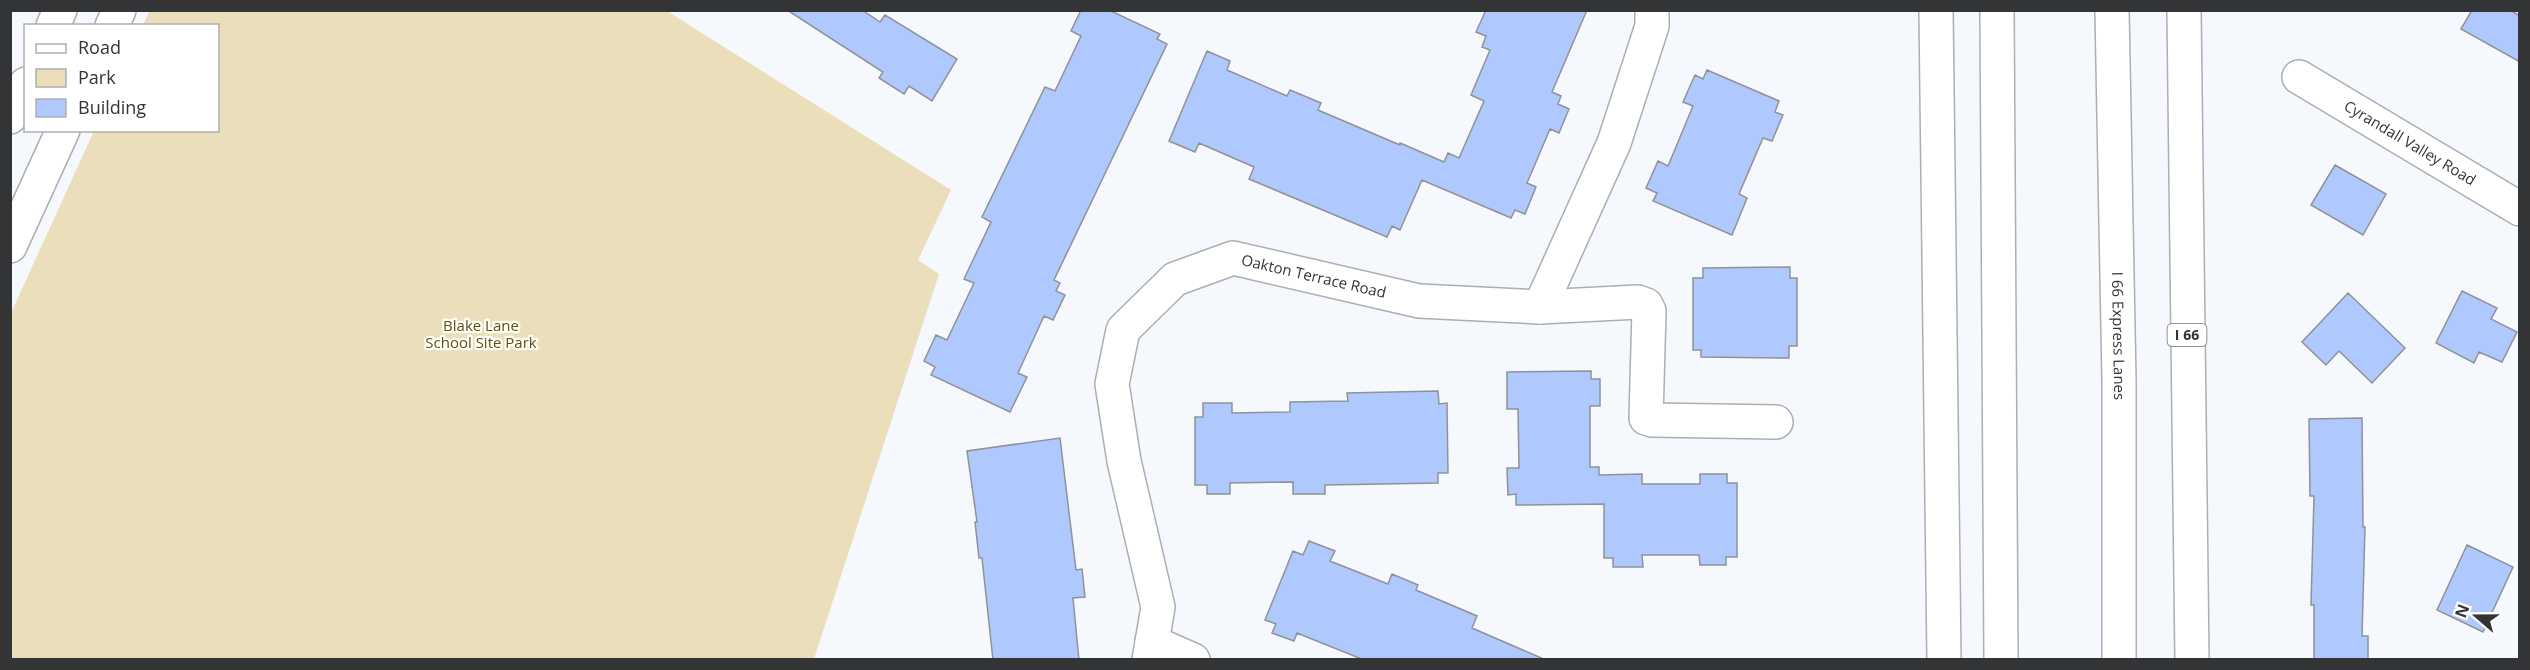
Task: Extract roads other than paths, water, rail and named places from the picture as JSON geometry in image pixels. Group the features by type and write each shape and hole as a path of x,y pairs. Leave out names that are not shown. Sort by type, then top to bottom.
{"main road":[{"path":"54,24 60,10"},
{"path":"113,24 119,10"},
{"path":"1540,307 1614,143 1652,26 1652,10"},
{"path":"1936,10 1944,660"},
{"path":"1997,10 2001,660"},
{"name":"I 66 Express Lanes","path":"2112,10 2119,381 2119,660"},
{"name":"I 66","path":"2184,10 2192,660"},
{"name":"Cyrandall Valley Road","path":"2299,77 2520,209"},
{"path":"10,117 24,88"},
{"path":"10,246 62,132"},
{"name":"Oakton Terrace Road","path":"1151,651 1158,607 1124,461 1112,384 1123,330 1175,279 1233,258 1419,301 1540,307 1638,302 1646,305 1649,311 1646,418 1652,420 1776,422"},
{"path":"1151,651 1193,660"}],"park label":[{"name":"Blake Lane School Site Park","path":"481,334"}]}
